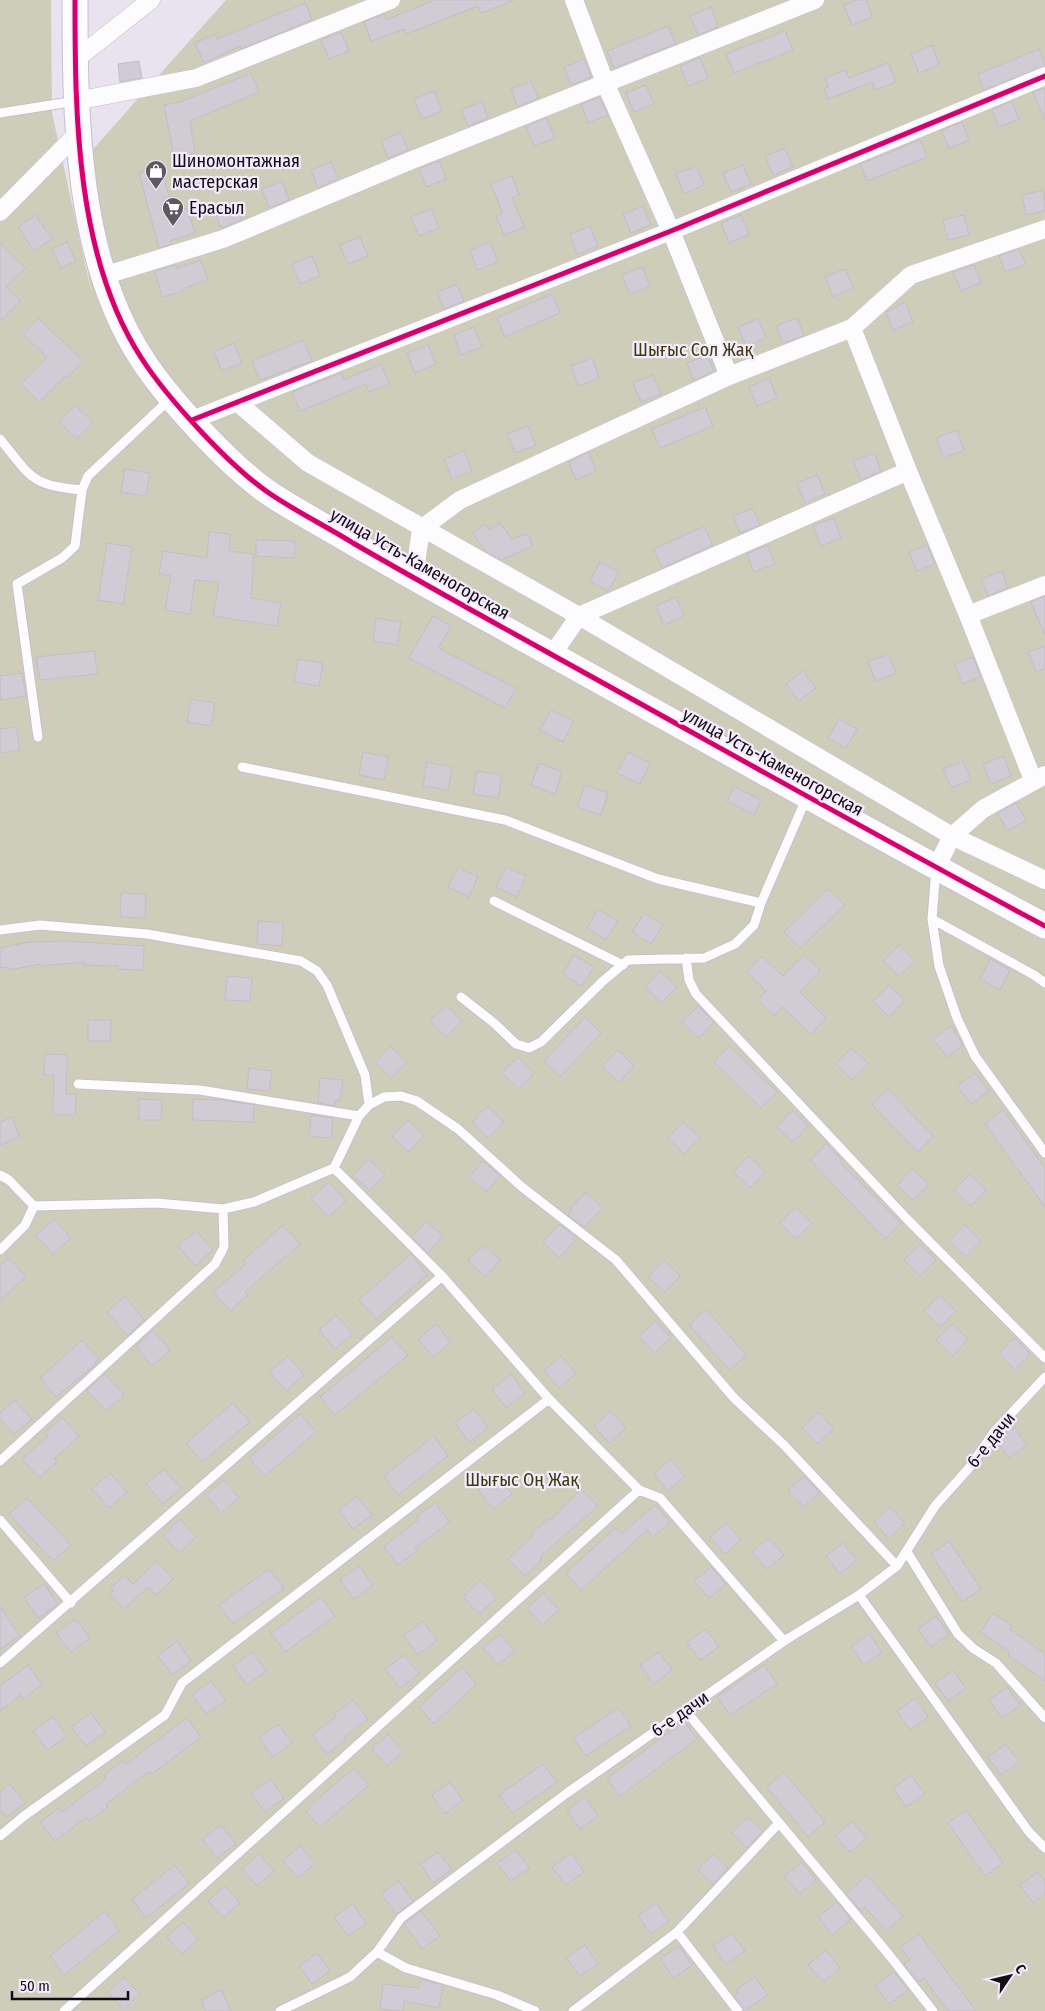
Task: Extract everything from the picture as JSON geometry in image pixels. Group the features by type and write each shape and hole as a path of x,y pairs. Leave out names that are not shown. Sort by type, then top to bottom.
{"street":[{"name":"улица Усть-Каменогорская","path":"75,0 78,133 87,202 103,276 118,316 142,359 172,397 228,458 265,490 414,578 936,868 1045,926"},
{"path":"75,60 151,0"},
{"path":"76,100 196,78 391,0"},
{"path":"574,0 606,85 671,231 729,376"},
{"path":"103,276 223,239 412,160 606,85 815,0"},
{"path":"192,420 671,231 1045,76"},
{"path":"0,212 78,133"},
{"path":"414,578 421,528 460,500 729,376 852,328 911,275 1045,229"},
{"path":"852,328 908,471 968,615 1039,777 983,809 952,836 936,868"},
{"path":"237,402 308,463 579,616 952,836 1045,880"},
{"path":"552,655 579,616 908,471"},
{"path":"968,615 1045,585"}],"lane":[{"path":"0,113 76,100"},
{"path":"38,737 17,584 62,558 75,546 82,490 88,476 147,418 172,397"},
{"path":"0,439 27,472 39,482 56,488 82,490"},
{"path":"242,766 505,820 658,879 761,902"},
{"path":"461,997 494,1023 516,1044 529,1048 541,1042 603,981 628,960 704,958 735,944 754,925 761,902 807,796"},
{"path":"936,868 932,919 939,966 958,1018 975,1056 1045,1153"},
{"path":"494,901 623,964"},
{"path":"932,919 1045,983"},
{"path":"0,930 40,925 147,934 188,939 300,961 316,971 327,985 365,1075 369,1105"},
{"path":"686,958 689,980 696,994 907,1219 1045,1358"},
{"path":"78,1084 200,1090 359,1116"},
{"path":"0,1176 9,1180 34,1206 157,1203 223,1209 254,1202 334,1168 359,1116 369,1105 384,1097 401,1096 417,1101 458,1129 522,1187 616,1260 734,1398 784,1446 897,1566"},
{"path":"334,1168 442,1276 548,1399 639,1490 660,1498 784,1642"},
{"path":"0,1250 25,1225 34,1206"},
{"path":"0,1461 215,1264 224,1247 223,1209"},
{"path":"0,1663 71,1603 442,1276"},
{"name":"6-е дачи","path":"280,2011 350,1977 377,1952 402,1918 566,1793 784,1642 858,1595 897,1566 935,1506 969,1468 994,1432 1045,1377"},
{"path":"0,1836 24,1816 165,1715 182,1683 548,1399"},
{"path":"69,2010 639,1490"},
{"path":"0,1520 71,1603"},
{"path":"907,1552 958,1634 974,1649 996,1663 1045,1718"},
{"path":"858,1595 1029,1832 1045,1848"},
{"path":"685,1710 890,1956 933,2011"},
{"path":"573,2011 677,1932 779,1823"},
{"path":"677,1932 738,2011"},
{"path":"377,1952 406,1968 497,1994 535,2011"}],"green space":[{"name":"Шығыс Оң Жақ","path":"0,0 51,0 52,113 92,295 70,175 226,0 1045,0 1045,2011 0,2011"}],"building":[{"path":"435,0 513,1 481,13 478,6 406,34 404,29 371,41 364,22 384,14 386,20"},
{"path":"857,0 866,0 872,17 852,25 844,5"},
{"path":"305,3 312,20 241,49 240,46 204,63 195,43 215,34 217,39"},
{"path":"711,7 718,27 698,35 690,16"},
{"path":"668,26 676,44 614,68 607,51"},
{"path":"785,31 793,50 734,73 726,54"},
{"path":"341,32 349,51 329,59 321,40"},
{"path":"932,45 939,65 919,73 911,54"},
{"path":"1039,49 1045,66 984,90 978,74"},
{"path":"700,58 708,78 688,86 680,66"},
{"path":"584,59 591,77 571,85 564,67"},
{"path":"139,61 142,78 120,82 118,64"},
{"path":"888,63 896,82 875,90 872,82 828,99 824,88 829,87 825,78 845,70 849,78"},
{"path":"251,73 259,92 190,121 195,153 174,157 164,105 180,102"},
{"path":"531,81 538,98 518,107 511,89"},
{"path":"646,85 654,104 634,112 626,93"},
{"path":"1045,88 1045,120 1033,92"},
{"path":"434,91 442,111 422,119 414,99"},
{"path":"600,97 608,115 588,123 581,104"},
{"path":"482,101 488,118 468,126 461,110"},
{"path":"1012,101 1019,119 999,127 992,110"},
{"path":"546,118 555,138 534,146 526,126"},
{"path":"962,122 969,140 949,148 941,130"},
{"path":"401,132 408,150 388,158 381,141"},
{"path":"920,140 927,157 867,181 860,164"},
{"path":"785,148 793,167 773,175 765,156"},
{"path":"439,161 446,179 426,187 419,169"},
{"path":"331,162 338,179 318,188 311,170"},
{"path":"743,165 751,184 731,192 723,173"},
{"path":"160,166 174,212 187,208 195,233 170,241 171,244 159,248 139,173"},
{"path":"696,166 704,185 684,194 676,174"},
{"path":"512,176 519,195 512,198 524,227 504,235 496,216 503,213 491,184"},
{"path":"282,181 289,200 269,208 262,189"},
{"path":"1043,190 1045,211 1026,215 1022,195"},
{"path":"234,201 242,220 221,228 214,209"},
{"path":"643,206 651,225 631,233 623,214"},
{"path":"431,209 439,228 419,236 411,217"},
{"path":"35,215 52,239 34,251 18,227"},
{"path":"741,215 749,234 729,243 721,223"},
{"path":"964,215 969,235 948,240 943,220"},
{"path":"590,226 598,246 577,254 570,234"},
{"path":"360,237 368,256 348,264 340,245"},
{"path":"67,242 76,261 61,268 52,249"},
{"path":"490,242 498,262 477,270 470,250"},
{"path":"0,243 25,268 6,287 20,301 0,321"},
{"path":"1019,249 1026,264 1005,272 999,256"},
{"path":"312,256 320,276 300,284 292,264"},
{"path":"200,260 208,279 183,289 183,291 162,297 155,271 176,265 177,269"},
{"path":"974,265 981,282 961,291 953,272"},
{"path":"642,267 650,286 630,294 622,275"},
{"path":"845,269 853,288 833,297 825,277"},
{"path":"457,284 464,301 444,309 437,292"},
{"path":"552,294 560,313 505,337 497,318"},
{"path":"905,302 913,322 893,330 886,312"},
{"path":"38,318 83,361 67,378 65,376 39,402 21,384 47,357 23,334"},
{"path":"797,318 804,336 783,343 776,326"},
{"path":"758,319 766,338 746,347 738,327"},
{"path":"474,327 482,347 461,355 454,335"},
{"path":"303,340 312,361 260,380 252,361"},
{"path":"234,343 242,363 222,371 214,352"},
{"path":"428,345 436,364 415,373 407,353"},
{"path":"707,355 714,371 694,381 687,363"},
{"path":"592,358 599,378 579,386 571,366"},
{"path":"381,364 389,384 369,392 366,384 300,411 292,392 341,373 344,380"},
{"path":"653,375 661,394 641,402 633,383"},
{"path":"769,378 777,398 757,406 749,387"},
{"path":"75,405 93,422 77,439 59,422"},
{"path":"705,407 713,426 660,448 652,429"},
{"path":"528,426 536,445 515,453 507,434"},
{"path":"957,430 964,450 944,458 936,438"},
{"path":"464,451 472,471 452,479 444,459"},
{"path":"588,452 596,471 576,480 569,462"},
{"path":"874,453 881,471 861,480 853,461"},
{"path":"125,469 150,473 146,496 121,492"},
{"path":"817,475 825,494 805,503 797,483"},
{"path":"753,508 760,525 740,533 733,516"},
{"path":"834,518 841,538 821,546 813,526"},
{"path":"500,523 512,539 528,534 532,546 501,560 486,552 473,533 485,524 490,530"},
{"path":"704,526 713,545 662,568 654,549"},
{"path":"209,532 230,534 229,551 254,554 251,598 281,603 277,626 213,616 219,582 195,580 190,614 165,610 171,576 159,574 163,551 207,558"},
{"path":"256,540 295,541 294,558 256,556"},
{"path":"107,543 132,547 123,604 98,600"},
{"path":"767,545 775,564 754,572 747,554"},
{"path":"927,545 935,564 917,571 909,552"},
{"path":"600,562 619,572 608,591 590,581"},
{"path":"1002,571 1008,588 988,596 981,579"},
{"path":"1045,596 1045,635 1031,602"},
{"path":"676,597 684,616 664,625 656,606"},
{"path":"433,616 451,626 439,647 442,650 516,688 505,708 409,658"},
{"path":"376,618 401,622 397,645 373,641"},
{"path":"1045,646 1045,668 1036,672 1028,652"},
{"path":"94,651 98,674 40,680 36,657"},
{"path":"888,654 896,673 876,681 868,662"},
{"path":"973,657 981,677 962,684 955,664"},
{"path":"298,659 323,663 319,686 294,682"},
{"path":"803,671 816,688 799,701 786,684"},
{"path":"22,673 26,696 1,700 0,676"},
{"path":"191,699 215,703 211,726 187,722"},
{"path":"551,710 574,721 563,742 540,730"},
{"path":"839,719 857,729 846,748 828,738"},
{"path":"16,727 20,750 0,753 0,729"},
{"path":"363,752 388,757 384,780 359,775"},
{"path":"628,752 650,763 640,784 617,773"},
{"path":"1004,756 1011,776 991,784 983,764"},
{"path":"963,761 971,780 951,788 943,769"},
{"path":"427,762 452,767 448,790 423,786"},
{"path":"539,763 562,772 555,794 531,785"},
{"path":"477,771 502,775 498,798 473,794"},
{"path":"585,785 608,793 601,815 577,807"},
{"path":"734,786 761,800 754,815 727,801"},
{"path":"1016,803 1026,820 1008,831 997,813"},
{"path":"458,867 478,877 469,897 448,887"},
{"path":"506,867 526,876 517,897 496,887"},
{"path":"828,889 845,905 800,948 784,932"},
{"path":"121,893 146,894 145,918 120,917"},
{"path":"598,909 618,921 606,940 587,928"},
{"path":"644,913 663,925 651,944 632,932"},
{"path":"258,921 283,923 282,946 257,944"},
{"path":"66,941 144,946 143,970 118,969 118,966 84,965 84,962 40,966 40,964 9,970 8,967 0,968 0,948 29,942"},
{"path":"899,945 915,961 899,977 883,961"},
{"path":"574,955 594,967 582,986 563,974"},
{"path":"804,955 820,970 800,992 826,1018 811,1034 782,1007 774,1016 758,1000 766,991 747,972 762,956 783,976"},
{"path":"990,959 1010,970 1000,990 980,979"},
{"path":"660,971 677,987 661,1003 645,987"},
{"path":"227,976 252,978 250,1001 225,1000"},
{"path":"889,985 905,1000 889,1017 873,1001"},
{"path":"446,1005 462,1021 446,1037 430,1021"},
{"path":"698,1006 714,1022 699,1038 682,1022"},
{"path":"585,1017 601,1033 560,1077 544,1061"},
{"path":"88,1020 111,1020 110,1041 88,1041"},
{"path":"951,1026 963,1045 947,1057 933,1039"},
{"path":"390,1046 407,1062 391,1078 375,1062"},
{"path":"729,1046 777,1092 761,1108 714,1062"},
{"path":"851,1048 868,1063 852,1080 836,1064"},
{"path":"618,1050 634,1066 619,1082 602,1066"},
{"path":"45,1054 67,1055 66,1094 76,1094 75,1115 53,1115 54,1075 44,1075"},
{"path":"518,1057 534,1073 518,1089 502,1073"},
{"path":"249,1068 272,1071 269,1091 247,1089"},
{"path":"975,1073 989,1091 971,1104 957,1086"},
{"path":"320,1078 343,1080 340,1101 335,1100 335,1106 318,1103"},
{"path":"888,1089 933,1136 918,1152 872,1105"},
{"path":"139,1099 162,1100 161,1120 139,1120"},
{"path":"193,1099 223,1100 254,1105 253,1122 193,1120"},
{"path":"487,1106 504,1122 488,1138 472,1122"},
{"path":"792,1110 808,1126 793,1142 777,1127"},
{"path":"1003,1110 1045,1168 1045,1207 985,1124"},
{"path":"311,1115 333,1118 331,1138 309,1136"},
{"path":"12,1117 20,1137 0,1145 0,1122"},
{"path":"408,1120 424,1135 409,1152 392,1137"},
{"path":"683,1122 700,1138 684,1154 668,1138"},
{"path":"826,1144 842,1160 840,1162 901,1223 885,1239 810,1160"},
{"path":"749,1156 765,1172 750,1188 733,1172"},
{"path":"368,1159 385,1174 370,1191 353,1176"},
{"path":"483,1161 500,1176 486,1192 469,1177"},
{"path":"912,1169 929,1184 913,1200 897,1185"},
{"path":"970,1174 986,1190 971,1206 954,1190"},
{"path":"329,1182 346,1201 328,1217 311,1198"},
{"path":"586,1192 603,1208 584,1227 568,1215 572,1210 571,1208"},
{"path":"795,1207 812,1223 796,1239 780,1223"},
{"path":"54,1219 71,1238 53,1254 36,1235"},
{"path":"426,1221 443,1236 428,1253 412,1237"},
{"path":"559,1224 575,1236 572,1239 575,1241 559,1258 543,1242"},
{"path":"283,1225 300,1244 245,1292 248,1295 230,1311 213,1292 246,1264 243,1261"},
{"path":"965,1225 981,1241 966,1257 949,1241"},
{"path":"196,1231 213,1250 195,1266 178,1246"},
{"path":"920,1244 936,1260 920,1276 904,1260"},
{"path":"483,1245 500,1260 485,1277 468,1261"},
{"path":"411,1254 427,1275 376,1319 359,1300"},
{"path":"9,1258 26,1277 0,1300 0,1266"},
{"path":"664,1260 680,1276 665,1292 648,1277"},
{"path":"939,1295 956,1311 940,1327 924,1311"},
{"path":"125,1296 144,1320 128,1336 107,1312"},
{"path":"706,1309 746,1355 730,1370 689,1325"},
{"path":"336,1315 353,1334 335,1349 319,1330"},
{"path":"656,1321 671,1338 654,1353 639,1336"},
{"path":"436,1324 451,1342 433,1357 418,1339"},
{"path":"952,1324 968,1339 953,1356 936,1340"},
{"path":"153,1330 170,1350 152,1366 136,1346"},
{"path":"392,1337 408,1355 335,1415 320,1397"},
{"path":"1014,1338 1030,1354 1015,1370 999,1354"},
{"path":"82,1340 99,1359 95,1362 96,1364 56,1397 40,1378"},
{"path":"288,1356 304,1375 286,1391 269,1372"},
{"path":"561,1356 576,1373 559,1388 544,1371"},
{"path":"105,1374 124,1395 106,1411 87,1390"},
{"path":"511,1374 525,1393 506,1408 492,1389"},
{"path":"15,1400 32,1419 14,1434 0,1419 0,1413"},
{"path":"233,1403 250,1422 202,1462 186,1443"},
{"path":"474,1409 488,1428 469,1442 455,1423"},
{"path":"611,1411 626,1428 609,1443 594,1426"},
{"path":"819,1412 834,1429 818,1444 802,1428"},
{"path":"300,1414 316,1432 265,1476 249,1458"},
{"path":"62,1417 79,1436 54,1459 57,1462 39,1478 22,1459 48,1436 45,1433"},
{"path":"1014,1427 1027,1445 1009,1458 996,1440"},
{"path":"434,1436 448,1456 398,1495 384,1476"},
{"path":"670,1459 685,1476 668,1491 654,1474"},
{"path":"164,1469 181,1488 163,1504 146,1484"},
{"path":"110,1473 127,1492 109,1508 92,1489"},
{"path":"498,1475 512,1494 493,1509 478,1490"},
{"path":"804,1476 820,1492 803,1507 788,1490"},
{"path":"224,1480 239,1498 221,1513 206,1495"},
{"path":"581,1489 598,1506 540,1557 542,1560 525,1576 508,1559 533,1536 531,1534 549,1518 551,1520"},
{"path":"357,1496 372,1515 353,1529 338,1510"},
{"path":"27,1498 71,1545 53,1561 9,1514"},
{"path":"435,1503 450,1522 415,1548 417,1551 398,1565 384,1546 418,1520 416,1517"},
{"path":"655,1505 670,1522 653,1537 647,1530 581,1590 566,1573 615,1528 621,1534"},
{"path":"890,1507 905,1523 889,1539 874,1522"},
{"path":"180,1519 196,1537 179,1553 163,1536"},
{"path":"726,1523 741,1539 725,1554 710,1537"},
{"path":"769,1538 784,1555 767,1569 752,1552"},
{"path":"949,1541 981,1589 962,1602 931,1554"},
{"path":"843,1543 857,1560 840,1574 826,1556"},
{"path":"157,1561 173,1579 156,1595 148,1587 124,1609 109,1594 113,1591 111,1588 125,1575 133,1584"},
{"path":"359,1566 373,1585 354,1599 340,1580"},
{"path":"711,1567 726,1584 709,1598 694,1581"},
{"path":"269,1569 284,1588 233,1624 219,1605"},
{"path":"480,1580 497,1598 479,1614 463,1597"},
{"path":"44,1584 58,1604 38,1618 24,1597"},
{"path":"544,1593 559,1610 542,1625 527,1608"},
{"path":"321,1597 335,1616 285,1652 271,1633"},
{"path":"0,1606 20,1636 0,1649"},
{"path":"993,1613 1012,1626 1010,1629 1045,1654 1045,1681 1008,1655 1010,1652 980,1632"},
{"path":"936,1616 949,1634 931,1647 918,1629"},
{"path":"72,1621 77,1621 90,1638 71,1652 56,1633"},
{"path":"423,1621 437,1640 418,1655 404,1636"},
{"path":"706,1629 719,1647 700,1660 687,1642"},
{"path":"500,1634 515,1651 498,1665 483,1648"},
{"path":"869,1634 882,1652 864,1665 851,1647"},
{"path":"177,1641 191,1661 172,1675 158,1656"},
{"path":"252,1652 266,1671 247,1685 233,1666"},
{"path":"659,1652 672,1670 654,1684 640,1665"},
{"path":"404,1655 419,1674 400,1688 385,1669"},
{"path":"28,1665 42,1684 23,1699 21,1695 0,1711 0,1686"},
{"path":"764,1665 777,1684 730,1715 717,1697"},
{"path":"462,1667 476,1684 434,1724 419,1707"},
{"path":"953,1670 966,1688 948,1701 935,1683"},
{"path":"211,1681 226,1700 206,1714 192,1695"},
{"path":"1007,1687 1021,1705 1002,1718 989,1700"},
{"path":"915,1698 928,1717 910,1730 897,1711"},
{"path":"353,1700 368,1719 344,1737 346,1740 327,1754 312,1735 336,1717 334,1714"},
{"path":"618,1708 631,1726 586,1756 573,1738"},
{"path":"91,1713 105,1732 86,1746 71,1727"},
{"path":"53,1717 67,1736 48,1750 33,1731"},
{"path":"187,1718 201,1737 152,1774 149,1771 106,1804 108,1807 89,1821 86,1817 55,1841 40,1822 59,1808 62,1812 106,1779 104,1775 123,1761 126,1764"},
{"path":"684,1721 697,1739 620,1796 607,1778"},
{"path":"278,1724 292,1743 273,1757 259,1738"},
{"path":"388,1734 403,1751 387,1766 372,1749"},
{"path":"1006,1744 1019,1762 1001,1775 988,1757"},
{"path":"543,1764 557,1782 512,1813 499,1795"},
{"path":"354,1768 369,1785 320,1827 306,1812 311,1808 309,1806"},
{"path":"784,1772 825,1822 808,1837 767,1787"},
{"path":"911,1775 925,1794 906,1807 893,1788"},
{"path":"270,1779 284,1798 265,1812 251,1793"},
{"path":"450,1782 463,1800 445,1814 432,1795"},
{"path":"10,1784 25,1803 6,1817 0,1810 0,1792"},
{"path":"585,1797 598,1816 580,1829 567,1810"},
{"path":"966,1810 1003,1863 985,1876 948,1823"},
{"path":"747,1817 763,1831 747,1848 732,1833"},
{"path":"852,1821 867,1838 850,1852 835,1836"},
{"path":"221,1825 236,1844 217,1858 202,1839"},
{"path":"300,1846 315,1863 298,1878 283,1861"},
{"path":"516,1850 529,1868 511,1881 497,1863"},
{"path":"438,1852 452,1870 433,1883 420,1864"},
{"path":"571,1853 584,1872 566,1885 552,1867"},
{"path":"259,1854 274,1871 257,1886 242,1869"},
{"path":"713,1854 728,1868 713,1884 698,1870"},
{"path":"802,1862 816,1880 799,1894 784,1876"},
{"path":"175,1865 189,1884 146,1918 132,1899"},
{"path":"1038,1872 1045,1882 1045,1894 1033,1903 1020,1885"},
{"path":"867,1875 903,1916 886,1931 865,1907 861,1911 846,1894"},
{"path":"399,1881 413,1901 397,1914 381,1894"},
{"path":"225,1886 240,1903 223,1918 208,1901"},
{"path":"837,1902 851,1919 832,1935 818,1917"},
{"path":"656,1903 669,1921 651,1934 638,1916"},
{"path":"353,1904 366,1923 348,1936 334,1917"},
{"path":"105,1911 119,1931 64,1975 50,1956"},
{"path":"421,1911 440,1936 422,1949 404,1924"},
{"path":"183,1922 198,1939 182,1954 167,1937"},
{"path":"732,1933 745,1951 726,1964 713,1946"},
{"path":"919,1934 976,2011 948,2011 924,1978 918,1982 904,1964 910,1960 900,1947"},
{"path":"585,1945 598,1964 580,1976 566,1958"},
{"path":"679,1946 692,1965 674,1978 660,1959"},
{"path":"826,1950 840,1968 823,1982 808,1965"},
{"path":"317,1953 330,1971 312,1984 299,1966"},
{"path":"894,1972 908,1990 889,2004 875,1986"},
{"path":"124,1977 140,1994 123,2009 108,1992"},
{"path":"755,1977 768,1995 744,2011 734,1996 739,1993 736,1990"},
{"path":"420,1979 443,1985 439,2008 404,2001 403,2011 380,2009 383,1984 419,1988"},
{"path":"221,1990 231,2011 206,2011 201,2000"}],"cycle path":[{"path":"75,0 76,91 79,138 92,232 104,277 120,319 142,359 182,411 216,447 266,491 298,511 473,611 1045,926"},
{"path":"192,420 671,231 1045,76"}],"place":[{"name":"Шиномонтажная мастерская","path":"156,190"},
{"name":"Ерасыл","path":"173,227"}],"park label":[{"name":"Шығыс Сол Жақ","path":"693,350"}]}
